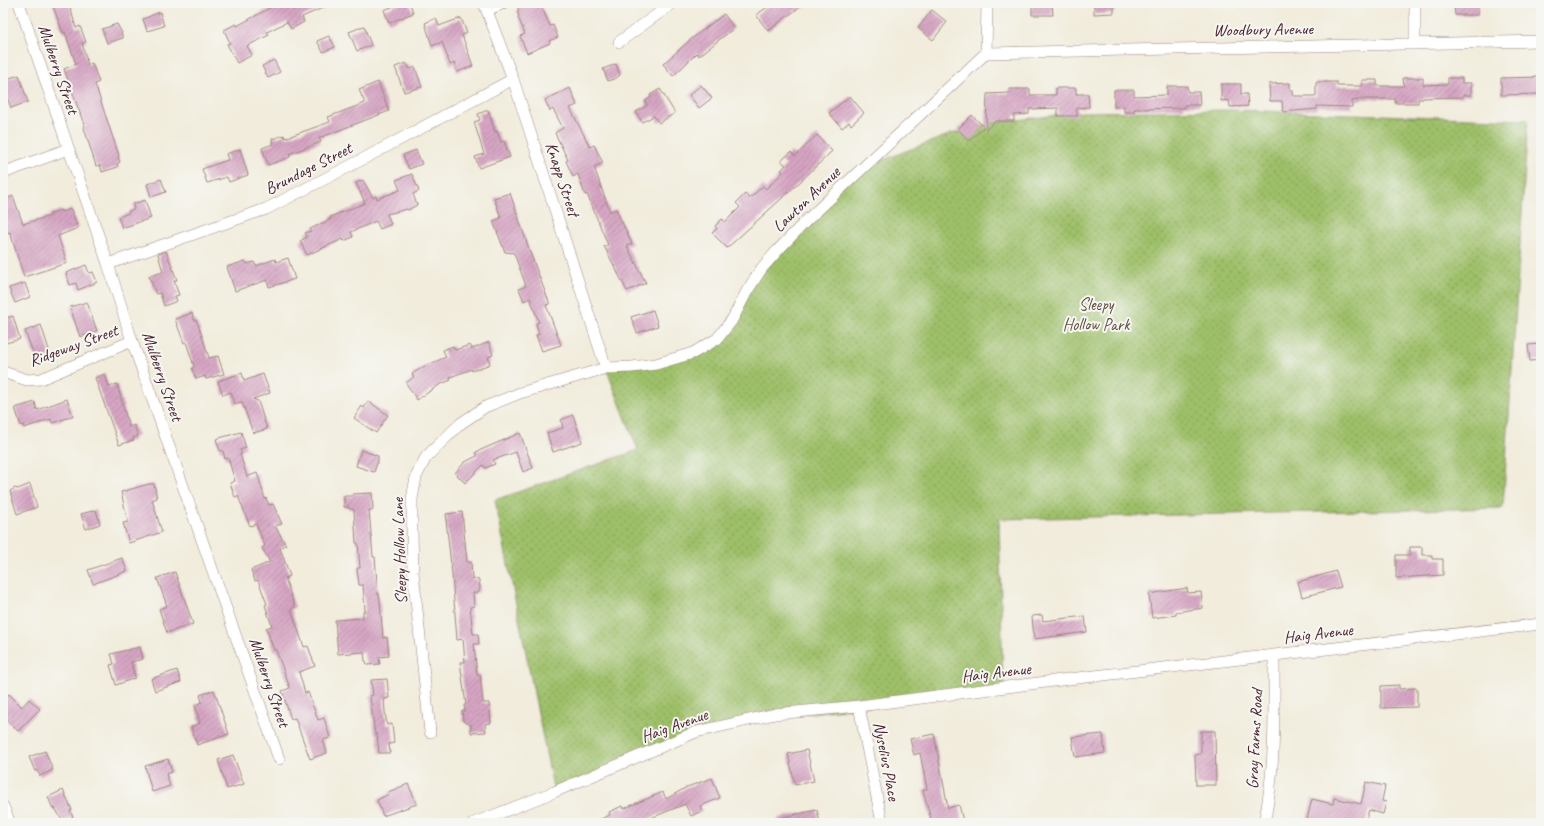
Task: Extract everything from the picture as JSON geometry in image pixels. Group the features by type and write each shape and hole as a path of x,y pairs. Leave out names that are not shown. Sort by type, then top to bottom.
{"street":[{"name":"Mulberry Street","path":"19,3 108,264 132,341 279,759"},
{"path":"619,42 673,3"},
{"path":"986,53 987,3"},
{"path":"1415,3 1415,44"},
{"name":"Knapp Street","path":"486,8 513,79 606,368"},
{"name":"Woodbury Avenue","path":"986,53 1541,41"},
{"name":"Lawton Avenue","path":"606,368 656,364 693,353 717,339 732,320 747,290 762,268 778,250 807,220 986,53"},
{"name":"Brundage Street","path":"108,264 266,209 513,79"},
{"path":"3,173 68,149"},
{"name":"Ridgeway Street","path":"3,372 27,380 41,379 132,341"},
{"name":"Sleepy Hollow Lane","path":"430,732 413,572 412,499 416,477 426,457 460,424 484,407 520,393 606,368"},
{"name":"Haig Avenue","path":"474,823 554,792 696,732 775,714 859,706 1069,679 1541,624"},
{"name":"Gray Farms Road","path":"1264,823 1271,775 1274,717 1274,656"},
{"name":"Nyselius Place","path":"859,706 882,823"},
{"path":"3,806 10,823"}],"lane":[{"path":"486,8 508,3"}],"green space":[{"name":"Sleepy Hollow Park","path":"1231,110 1528,120 1503,508 999,519 1003,688 729,724 554,792 495,500 638,450 606,368 656,364 717,339 762,268 859,169 951,134 993,123 1082,112"}],"building":[{"path":"52,3 69,3 76,28 80,26 86,42 82,43 88,65 92,63 99,82 95,84 119,156 120,162 117,164 118,167 102,172 100,165 96,166 84,128 85,127 64,69 76,64 65,32 63,33"},
{"path":"279,3 334,3 302,17 304,22 291,29 287,22 267,32 269,35 247,46 252,55 237,63 227,44 230,43 224,30 236,24 237,26"},
{"path":"402,3 410,3 413,13 389,23 384,10"},
{"path":"524,3 540,3 550,26 553,25 558,37 549,41 550,43 527,53 520,36 525,34 517,11 519,11 517,6"},
{"path":"773,3 805,3 768,31 756,15"},
{"path":"1032,3 1052,3 1053,15 1032,15"},
{"path":"1094,3 1114,3 1114,13 1094,14"},
{"path":"1454,3 1478,3 1478,15 1455,15"},
{"path":"932,10 947,22 933,40 918,28"},
{"path":"160,12 164,26 147,31 143,19"},
{"path":"724,14 734,28 699,56 697,53 673,76 663,64 690,40"},
{"path":"436,18 439,26 461,18 467,33 462,35 473,66 457,72 454,63 450,65 442,42 432,46 425,23"},
{"path":"117,24 123,38 107,43 102,29"},
{"path":"364,26 371,45 357,51 349,32"},
{"path":"329,36 335,47 323,52 317,41"},
{"path":"274,60 280,72 268,78 262,66"},
{"path":"406,63 410,69 415,67 422,87 404,92 395,67"},
{"path":"616,64 620,75 608,81 603,69"},
{"path":"19,75 28,102 11,108 3,86 3,80"},
{"path":"1541,77 1541,94 1501,95 1501,78"},
{"path":"1403,78 1423,78 1423,85 1448,84 1448,78 1462,78 1462,83 1471,83 1471,95 1463,95 1463,97 1423,98 1418,99 1418,103 1395,103 1395,99 1363,99 1352,101 1352,107 1317,106 1317,109 1283,112 1282,101 1270,101 1269,84 1290,83 1290,90 1293,90 1293,96 1316,96 1317,82 1337,82 1337,86 1362,86 1362,80 1377,80 1377,86 1404,86"},
{"path":"378,82 389,111 319,138 321,142 289,154 290,157 268,165 262,148 273,144 272,139 284,135 285,138 330,122 328,117 365,103 359,90"},
{"path":"1221,84 1241,84 1241,94 1247,94 1248,106 1230,107 1229,100 1221,101"},
{"path":"701,85 712,98 699,108 689,95"},
{"path":"1167,86 1187,86 1188,92 1199,92 1200,105 1184,105 1184,108 1134,109 1134,112 1124,112 1124,106 1114,107 1114,90 1134,90 1134,96 1167,95"},
{"path":"570,88 577,105 570,108 590,147 594,145 603,163 594,167 610,212 616,209 632,244 627,246 646,283 627,291 604,246 608,245 587,194 585,195 578,174 573,177 566,161 568,160 555,133 563,128 553,109 550,111 545,100"},
{"path":"1056,88 1076,88 1076,94 1088,94 1089,107 1077,108 1077,116 1058,116 1058,108 1029,109 1029,114 1014,115 1014,121 995,121 986,130 987,94 1010,93 1009,89 1030,89 1030,95 1056,95"},
{"path":"660,89 675,113 659,123 654,116 642,122 636,112 647,105 645,101 651,97 650,95"},
{"path":"850,96 864,113 851,125 849,122 842,128 829,113"},
{"path":"488,110 495,132 497,131 501,142 504,141 510,157 479,168 475,157 484,154 474,122 480,120 478,114"},
{"path":"972,115 984,127 969,141 958,129"},
{"path":"817,135 832,151 727,248 712,233 717,229 715,226 722,219 725,222 740,207 736,203 745,194 750,198 763,186 766,189 783,172 781,170 786,165 781,161 791,152 795,156"},
{"path":"240,149 248,175 229,182 227,177 207,183 202,169 228,160 226,154"},
{"path":"416,150 422,164 409,169 403,155"},
{"path":"412,174 419,191 413,194 417,205 408,210 387,214 391,224 380,229 376,221 351,232 353,237 344,241 343,239 307,255 300,241 307,237 305,233 331,219 330,217 365,203 356,183 363,180 373,198 376,196 377,199 400,190 396,180"},
{"path":"161,179 166,192 151,197 147,184"},
{"path":"510,193 549,302 549,304 546,305 561,345 542,351 536,335 539,334 536,323 539,322 530,298 524,301 519,289 526,286 514,253 505,252 493,221 501,218 494,198"},
{"path":"13,196 23,224 50,216 50,214 61,210 62,212 71,209 78,228 58,236 67,263 24,277 10,232 3,234 3,200"},
{"path":"145,200 151,218 122,228 118,217 129,213 129,211 134,209 133,204"},
{"path":"166,251 177,280 174,281 179,295 175,296 177,301 164,306 160,293 156,294 149,276 163,272 158,254"},
{"path":"288,258 295,279 269,287 267,280 235,291 227,267 245,261 247,264 254,262 256,266 275,259 276,262"},
{"path":"86,265 89,273 93,272 97,282 78,290 76,283 70,285 66,273"},
{"path":"25,283 30,297 15,303 9,288"},
{"path":"87,302 97,331 80,337 70,307"},
{"path":"653,310 658,326 637,333 631,317"},
{"path":"192,313 194,320 196,320 199,327 209,358 218,356 224,374 206,379 205,376 196,379 192,369 194,366 186,342 184,343 175,319"},
{"path":"13,316 20,339 6,343 3,334 3,319"},
{"path":"41,325 51,356 38,360 36,354 34,355 25,331"},
{"path":"489,342 493,355 488,357 490,364 450,377 451,380 439,385 417,400 406,383 414,377 412,374 423,367 446,357 443,350 453,346 455,350 470,345 472,349"},
{"path":"1541,344 1541,360 1530,361 1528,345"},
{"path":"242,373 244,381 263,374 270,393 253,399 258,401 267,429 253,433 242,402 235,404 231,392 223,395 218,381"},
{"path":"105,374 109,387 117,384 129,427 134,425 138,436 133,438 134,440 119,445 95,378"},
{"path":"67,399 73,416 52,423 51,419 24,428 23,425 21,426 15,408 35,402 37,410"},
{"path":"368,401 388,415 376,433 354,418 362,406 364,408"},
{"path":"573,415 582,442 553,452 547,433 563,428 561,420"},
{"path":"241,432 246,448 240,450 242,454 240,454 247,477 257,473 265,499 266,498 269,505 273,504 282,524 275,526 286,545 280,548 290,576 285,578 295,607 291,609 304,647 308,646 315,666 299,672 305,693 308,692 318,720 324,718 330,738 323,740 327,753 310,759 295,718 291,719 282,691 290,688 266,628 272,626 265,605 267,604 258,580 255,581 251,570 270,562 262,548 265,546 256,524 250,526 238,496 235,497 230,483 235,481 228,458 225,459 223,451 220,451 216,439"},
{"path":"520,433 533,468 523,472 516,452 493,460 495,464 485,468 483,465 465,483 455,473 465,462 477,456 476,452"},
{"path":"361,450 378,456 374,472 356,466"},
{"path":"30,484 37,507 17,514 10,491"},
{"path":"154,484 157,498 152,500 162,532 129,543 123,523 128,522 121,492"},
{"path":"372,493 373,510 369,510 373,557 375,557 383,638 387,637 389,656 379,657 380,664 367,665 364,652 338,654 335,620 363,618 363,611 365,611 363,585 359,585 357,568 360,568 358,543 356,543 354,511 353,509 349,509 349,507 344,507 344,496"},
{"path":"96,510 100,524 86,529 81,514"},
{"path":"462,512 467,562 471,562 472,579 479,580 480,588 478,593 473,593 474,606 470,607 473,634 478,634 479,644 474,644 477,675 480,675 483,703 489,703 491,723 485,724 486,732 471,733 471,725 463,721 462,711 465,711 464,705 466,705 460,662 465,662 463,639 457,640 446,520 446,514"},
{"path":"1410,547 1422,547 1422,555 1432,555 1432,559 1443,559 1443,575 1396,578 1396,555 1410,555"},
{"path":"122,558 127,571 93,584 88,570"},
{"path":"1336,571 1341,587 1302,597 1298,582"},
{"path":"175,572 193,624 167,633 159,609 167,606 157,578"},
{"path":"1187,588 1188,593 1201,592 1203,608 1176,612 1176,615 1152,618 1149,594"},
{"path":"1042,615 1043,621 1085,616 1087,632 1034,639 1032,616"},
{"path":"140,647 143,659 131,662 135,678 116,685 110,665 114,664 111,654"},
{"path":"177,670 181,682 155,691 151,679"},
{"path":"387,679 389,698 384,699 385,712 387,725 392,724 394,743 389,744 390,753 379,753 370,696 373,695 371,680"},
{"path":"1399,685 1399,689 1417,688 1417,707 1381,708 1381,686"},
{"path":"214,690 229,734 197,745 191,727 200,723 195,705 202,702 200,695"},
{"path":"9,694 22,707 29,699 40,709 18,731 3,717 3,701"},
{"path":"1201,731 1215,731 1216,785 1196,785 1195,755 1201,754"},
{"path":"934,734 948,808 959,805 963,821 956,823 932,823 923,790 927,789 920,753 914,755 910,739"},
{"path":"1103,734 1105,753 1075,757 1072,737"},
{"path":"807,750 814,781 795,785 788,754"},
{"path":"45,751 53,770 40,776 37,770 35,771 29,757"},
{"path":"233,755 244,784 227,789 218,760"},
{"path":"168,759 172,772 166,774 170,786 152,792 145,766"},
{"path":"712,778 720,798 700,806 702,811 691,816 685,804 639,823 592,823 610,815 609,812 622,806 623,809 663,792 666,799 687,787"},
{"path":"1366,782 1385,786 1382,801 1386,802 1383,814 1369,810 1365,823 1325,823 1307,819 1312,799 1333,804 1334,798 1361,804"},
{"path":"408,784 417,804 383,816 377,800 389,794 388,792"},
{"path":"63,790 72,810 70,811 73,817 63,822 55,808 53,809 48,797"},
{"path":"817,810 820,823 779,823 778,818"}]}
